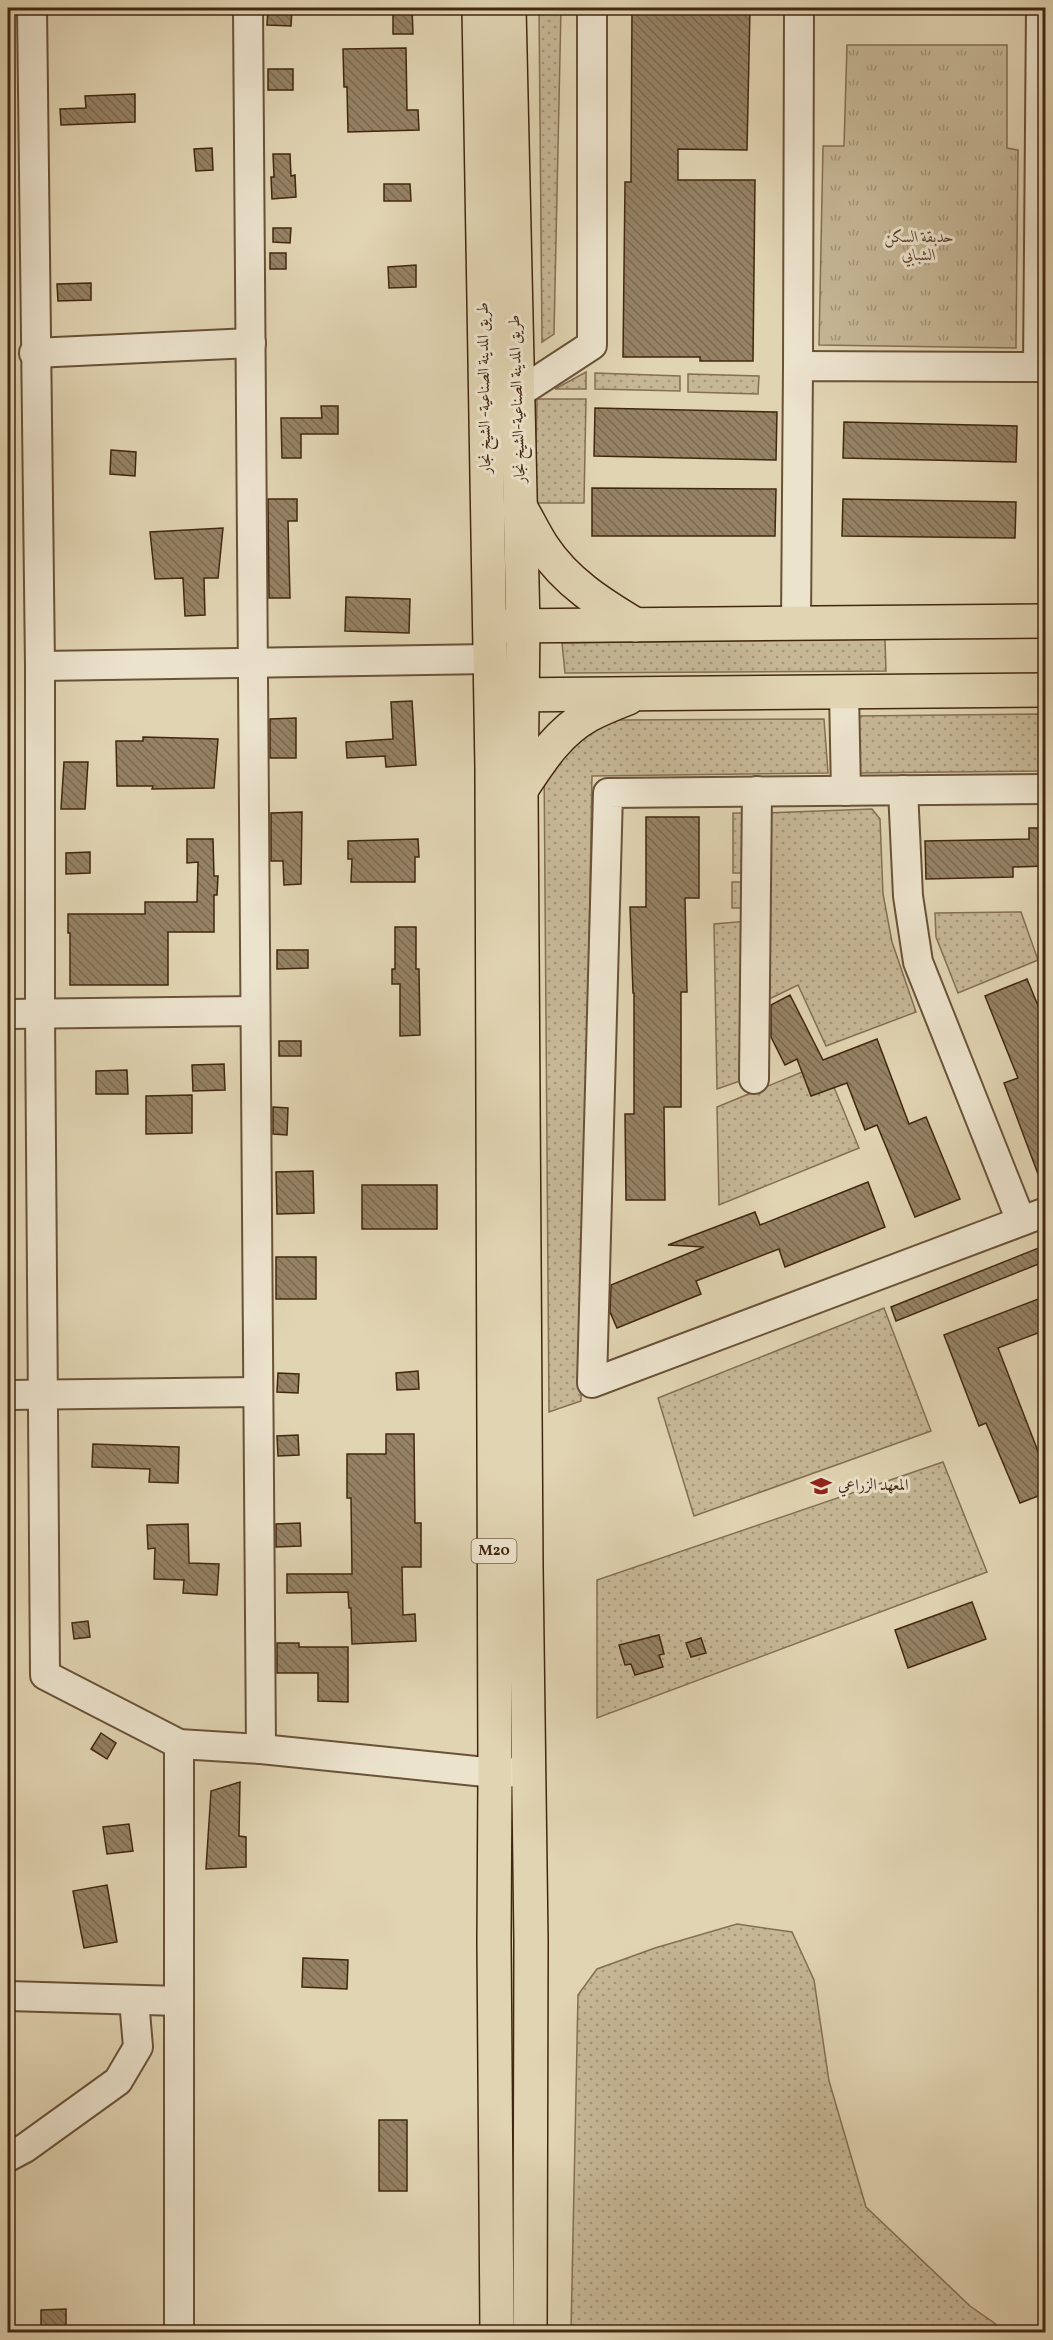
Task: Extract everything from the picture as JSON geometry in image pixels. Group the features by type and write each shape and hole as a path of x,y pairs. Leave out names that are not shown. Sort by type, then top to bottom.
{"main road":[{"name":"طريق المدينة الصناعية- الشيخ نجار","path":"479,8 489,659 506,695 492,769 495,1773"},
{"name":"طريق المدينة الصناعية-الشيخ نجار","path":"509,8 523,627 506,695 521,790"},
{"path":"521,508 543,547 569,578 601,604 636,625"},
{"path":"489,626 1046,621"},
{"path":"506,695 1046,690"},
{"path":"521,790 542,758 572,727 590,715 637,694"},
{"name":"M20","path":"521,790 531,1941 530,2332"},
{"name":"M20","path":"495,1773 497,2332"}],"street":[{"path":"32,8 20,116 34,353 40,666 45,1675 179,1744 261,1749 495,1773 528,1771"},
{"path":"248,8 261,1749"},
{"path":"518,394 592,345 592,8"},
{"path":"796,623 799,8"},
{"path":"798,366 1038,367 1042,269 1041,8"},
{"path":"34,353 251,343"},
{"path":"40,666 489,659"},
{"path":"844,692 846,791"},
{"path":"903,790 908,896 918,962 1033,1216 592,1383 608,793 757,791 1046,789"},
{"path":"754,1079 757,791"},
{"path":"8,1014 255,1011"},
{"path":"8,1395 258,1392"},
{"path":"179,1744 179,2332"},
{"path":"8,1996 179,2001"},
{"path":"8,2157 25,2148 118,2081 138,2048 134,2000"}],"green space":[{"path":"539,8 561,8 554,334 542,342"},
{"name":"حدبقة السكن الشبابي","path":"847,45 1007,45 1007,148 1018,150 1016,348 819,345 823,146 844,146"},
{"path":"586,372 586,389 555,389"},
{"path":"595,373 680,376 680,391 595,389"},
{"path":"688,374 759,376 758,394 688,392"},
{"path":"537,399 586,399 584,503 535,503"},
{"path":"1041,637 1045,637 1045,672 1041,672"},
{"path":"885,639 886,671 565,673 562,643"},
{"path":"1045,714 1045,771 857,773 856,716"},
{"path":"824,719 828,773 592,776 581,1401 549,1412 544,759 573,736 618,720"},
{"path":"872,809 880,819 883,894 892,942 916,1012 826,1046 798,985 763,1002 766,813"},
{"path":"733,813 747,813 747,873 733,873"},
{"path":"732,882 747,882 746,908 732,908"},
{"path":"1021,912 1038,960 958,993 936,937 935,913"},
{"path":"748,921 749,1078 717,1089 714,924"},
{"path":"824,1063 859,1148 719,1205 717,1107"},
{"path":"884,1308 931,1431 694,1516 658,1398"},
{"path":"943,1462 987,1572 597,1718 597,1580"},
{"path":"737,1924 792,1932 814,1980 829,2081 866,2207 970,2306 1007,2332 571,2332 578,1995 597,1969 655,1948"}],"building":[{"path":"268,8 292,8 291,26 267,25"},
{"path":"393,8 412,8 413,34 393,34"},
{"path":"632,8 750,8 747,150 678,149 678,180 755,180 753,361 700,361 700,357 623,357 625,182 631,182"},
{"path":"406,48 407,110 418,110 419,130 348,132 343,49"},
{"path":"268,69 293,69 293,90 268,90"},
{"path":"135,94 135,122 61,125 60,109 86,108 85,96"},
{"path":"212,148 213,170 196,171 194,149"},
{"path":"273,154 290,154 291,176 295,175 296,197 272,199"},
{"path":"384,184 410,184 411,201 384,201"},
{"path":"273,228 291,228 290,243 273,242"},
{"path":"270,253 286,253 286,269 270,269"},
{"path":"416,265 416,287 389,288 388,267"},
{"path":"91,283 91,300 58,301 57,284"},
{"path":"321,406 338,406 338,434 301,434 301,458 282,458 281,418 322,418"},
{"path":"595,408 777,412 776,460 594,456"},
{"path":"844,422 1017,426 1016,462 843,458"},
{"path":"111,450 136,452 135,476 110,474"},
{"path":"592,488 776,489 775,536 592,536"},
{"path":"268,499 297,499 297,521 288,521 290,598 269,598"},
{"path":"843,499 1016,502 1015,538 842,536"},
{"path":"223,528 218,578 204,578 205,615 185,616 183,578 155,579 150,532"},
{"path":"346,597 410,599 409,633 345,631"},
{"path":"412,701 416,765 386,767 385,756 347,758 346,742 393,739 391,702"},
{"path":"296,718 296,758 270,758 270,719"},
{"path":"143,737 218,739 214,788 152,789 153,786 117,786 116,741 143,741"},
{"path":"64,762 88,762 85,809 61,809"},
{"path":"302,812 301,884 284,885 283,861 271,861 271,813"},
{"path":"646,817 699,817 699,898 685,898 687,992 681,992 681,1107 664,1107 665,1200 626,1200 625,1114 634,1114 634,993 630,907 646,907"},
{"path":"1029,828 1046,828 1046,866 1013,867 1013,877 926,879 925,841 1029,839"},
{"path":"187,839 213,839 214,876 218,876 217,895 214,895 214,932 168,932 168,985 70,985 68,914 145,914 145,902 197,902 198,862 187,863"},
{"path":"418,839 419,857 415,857 415,882 351,882 352,859 348,859 348,841"},
{"path":"90,852 90,873 66,874 66,853"},
{"path":"395,927 416,927 420,1035 400,1036 400,984 392,984 392,969 395,969"},
{"path":"277,950 308,950 308,968 277,969"},
{"path":"1027,979 1046,1025 1046,1190 1044,1190 1004,1083 1018,1078 985,996"},
{"path":"790,995 823,1060 877,1039 909,1124 926,1117 960,1199 915,1217 877,1125 865,1130 847,1083 811,1096 797,1059 785,1065 771,1037 771,1005"},
{"path":"279,1041 301,1041 301,1056 279,1056"},
{"path":"224,1064 225,1090 193,1091 192,1065"},
{"path":"127,1070 128,1094 96,1094 96,1071"},
{"path":"192,1095 192,1133 146,1134 146,1096"},
{"path":"273,1107 288,1108 287,1135 273,1134"},
{"path":"313,1171 314,1213 277,1214 276,1172"},
{"path":"868,1182 885,1227 785,1267 779,1249 696,1281 701,1294 617,1328 610,1312 611,1285 704,1247 668,1245 755,1212 760,1225"},
{"path":"362,1185 437,1185 437,1229 362,1229"},
{"path":"1046,1245 1046,1261 896,1321 891,1307"},
{"path":"276,1257 316,1257 316,1299 276,1299"},
{"path":"1046,1296 1046,1330 998,1348 1046,1472 1046,1493 1020,1503 986,1423 979,1426 944,1335"},
{"path":"418,1371 419,1389 397,1390 396,1373"},
{"path":"278,1373 299,1374 298,1393 277,1392"},
{"path":"386,1434 414,1434 415,1523 421,1523 421,1567 402,1567 403,1615 415,1614 416,1641 352,1644 348,1592 287,1593 287,1574 352,1574 351,1498 347,1498 347,1454 386,1454"},
{"path":"298,1435 299,1455 278,1456 277,1436"},
{"path":"93,1444 179,1447 178,1483 149,1482 150,1469 92,1467"},
{"path":"300,1523 301,1546 276,1547 276,1524"},
{"path":"188,1524 189,1563 219,1564 217,1595 183,1593 184,1580 154,1579 155,1548 148,1549 147,1525"},
{"path":"972,1602 986,1639 908,1668 895,1630"},
{"path":"88,1621 90,1637 74,1639 72,1623"},
{"path":"659,1635 664,1654 659,1655 663,1667 635,1675 631,1664 625,1665 619,1645"},
{"path":"701,1638 706,1653 691,1657 686,1643"},
{"path":"277,1643 299,1643 299,1647 348,1647 348,1702 318,1701 318,1673 277,1673"},
{"path":"101,1733 116,1743 107,1759 91,1749"},
{"path":"240,1782 239,1836 246,1837 246,1867 206,1869 211,1791"},
{"path":"129,1824 133,1851 107,1854 103,1827"},
{"path":"107,1885 117,1942 84,1948 73,1891"},
{"path":"303,1958 348,1960 347,1989 302,1987"},
{"path":"379,2120 407,2120 407,2191 379,2191"},
{"path":"66,2309 66,2332 41,2332 41,2310"}],"place":[{"name":"المعهد الزراعي","path":"821,1486"}]}
